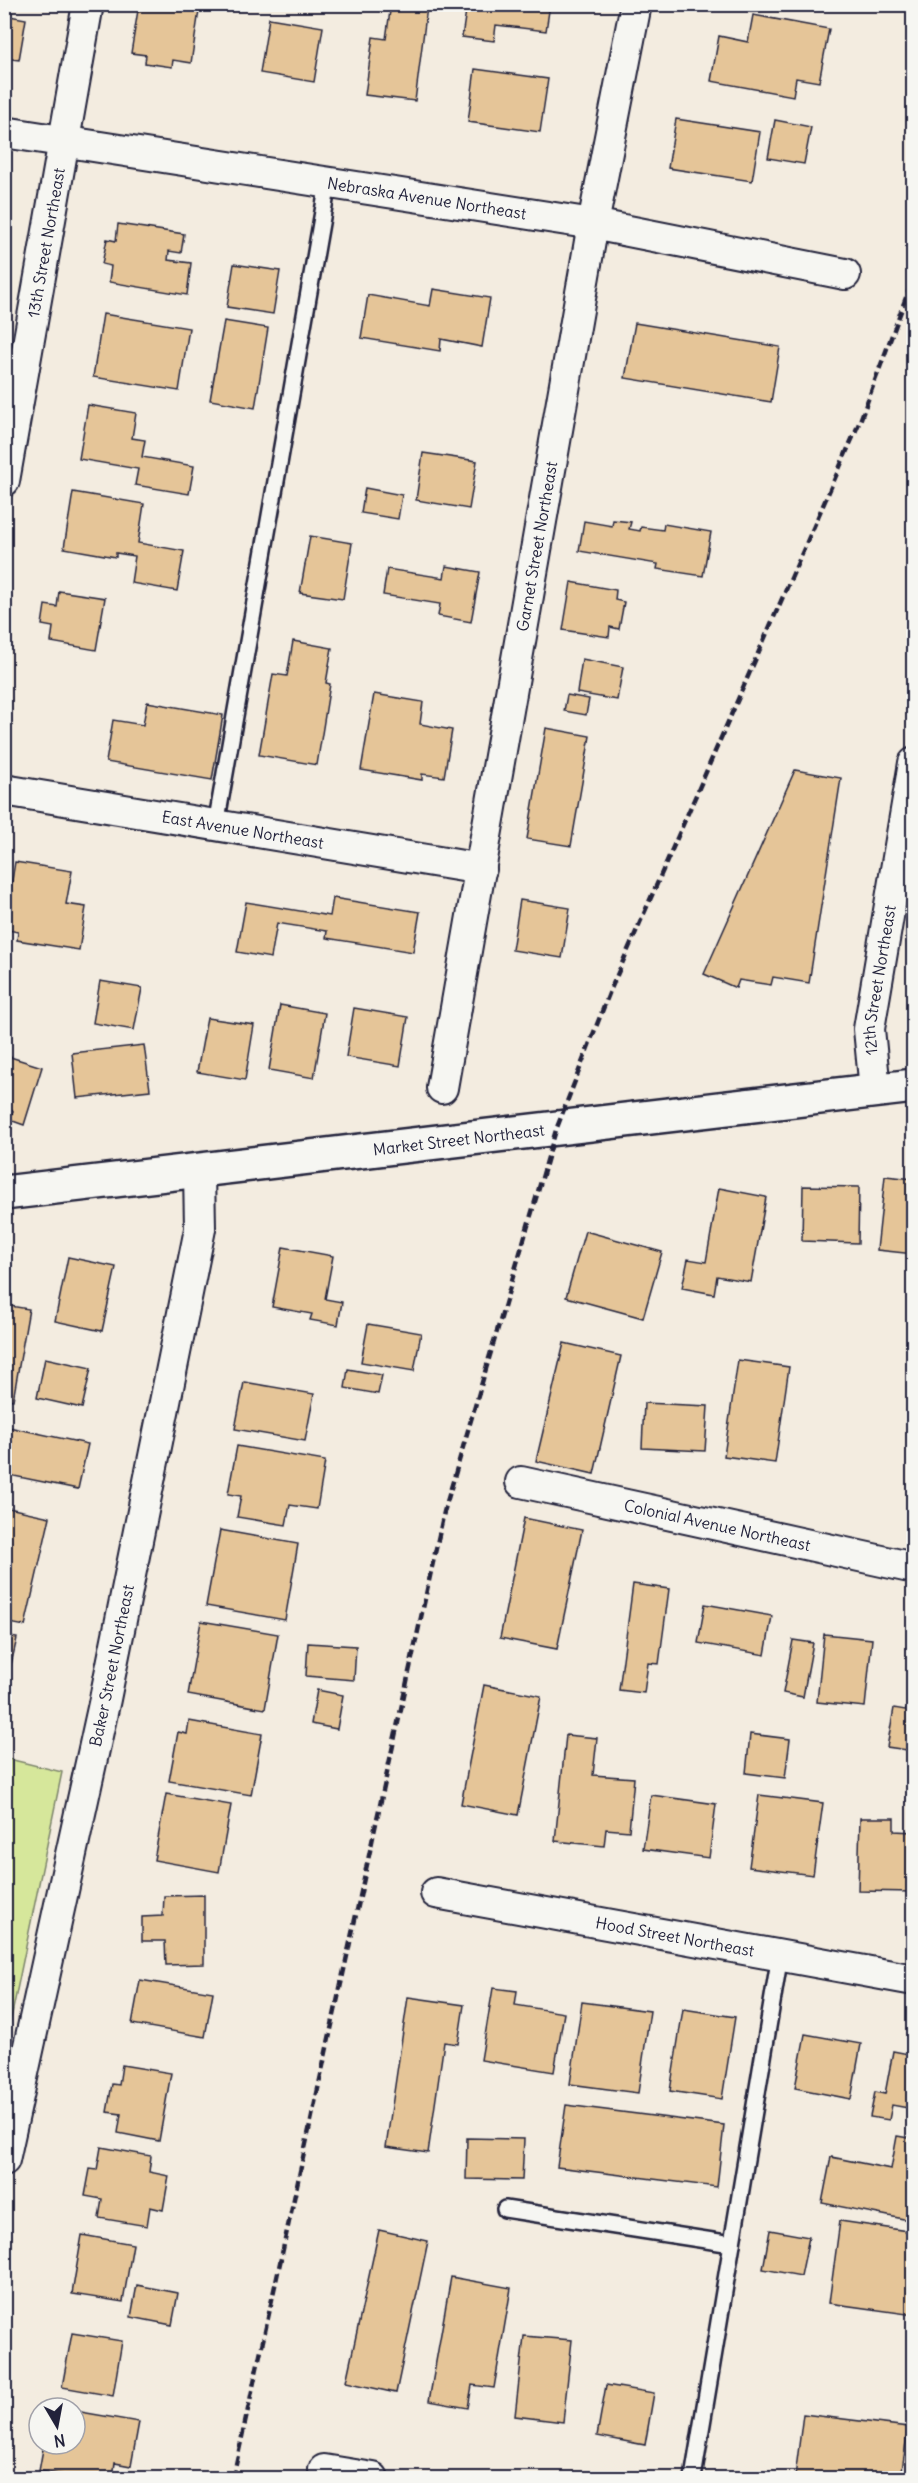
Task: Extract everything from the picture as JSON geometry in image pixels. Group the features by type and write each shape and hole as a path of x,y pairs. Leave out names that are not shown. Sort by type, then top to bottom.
{"main road":[{"name":"Market Street Northeast","path":"4,1193 556,1130 914,1086"}],"street":[{"name":"13th Street Northeast","path":"4,481 87,4"},
{"name":"Garnet Street Northeast","path":"442,1088 593,224 636,4"},
{"name":"Nebraska Avenue Northeast","path":"4,132 593,224 845,274"},
{"name":"12th Street Northeast","path":"875,1090 869,1029 914,763"},
{"name":"East Avenue Northeast","path":"4,790 481,869"},
{"name":"Baker Street Northeast","path":"4,2160 105,1699 200,1229 199,1170"},
{"name":"Colonial Avenue Northeast","path":"521,1482 914,1568"},
{"name":"Hood Street Northeast","path":"436,1893 914,1980"},
{"path":"324,2470 373,2478"}],"lane":[{"path":"216,825 328,183"},
{"path":"693,2478 780,1955"},
{"path":"505,2209 732,2244"}],"green space":[{"path":"4,1759 62,1772 5,2048"}],"building":[{"path":"139,4 200,4 191,63 173,60 172,67 145,63 146,55 131,53"},
{"path":"391,4 427,7 415,101 365,95 373,37 386,39"},
{"path":"467,4 550,4 546,31 496,25 494,41 462,37"},
{"path":"4,15 26,19 19,60 4,58"},
{"path":"753,15 829,29 819,82 796,78 793,96 711,81 719,36 748,42"},
{"path":"269,18 323,27 314,82 260,73"},
{"path":"475,69 548,79 540,132 468,122"},
{"path":"676,119 760,132 752,181 668,168"},
{"path":"775,120 811,127 804,164 768,158"},
{"path":"118,224 184,234 181,253 169,251 168,260 191,263 187,295 109,282 111,266 102,264 107,239 116,241"},
{"path":"234,264 280,271 273,314 227,307"},
{"path":"433,289 490,298 482,347 441,339 440,351 361,338 368,295 430,306"},
{"path":"103,314 189,328 179,391 93,377"},
{"path":"224,321 268,328 255,408 210,400"},
{"path":"635,323 780,347 771,402 625,378"},
{"path":"88,405 136,413 132,438 145,440 142,457 194,466 189,494 135,485 138,469 79,459"},
{"path":"423,453 477,461 469,509 416,500"},
{"path":"365,488 402,495 398,519 361,513"},
{"path":"73,492 144,504 138,543 184,551 177,591 131,583 135,556 116,553 116,557 64,548"},
{"path":"613,520 631,522 629,529 640,531 641,527 663,530 664,524 711,532 703,576 657,569 658,564 579,551 584,521 612,526"},
{"path":"310,536 352,543 343,599 300,593"},
{"path":"446,566 480,572 471,622 438,616 440,604 383,595 387,569 444,578"},
{"path":"571,582 616,590 615,600 624,602 619,629 610,627 609,637 563,630"},
{"path":"59,591 105,598 96,650 51,642 53,627 42,625 45,605 57,607"},
{"path":"293,641 332,648 326,683 330,684 317,765 259,755 273,674 287,676"},
{"path":"582,659 623,667 617,700 577,693"},
{"path":"374,694 423,702 420,724 452,730 444,777 422,774 422,780 361,770"},
{"path":"567,695 589,699 586,715 564,711"},
{"path":"147,702 223,715 212,780 106,762 113,720 143,725"},
{"path":"546,728 590,736 571,846 527,839"},
{"path":"795,770 841,778 809,983 773,977 771,985 739,980 736,988 704,974"},
{"path":"15,862 72,871 66,904 86,907 79,950 17,940 18,932 4,929"},
{"path":"333,898 420,912 413,952 326,938 327,931 277,923 271,958 237,952 246,902 330,916"},
{"path":"520,900 570,908 562,958 512,950"},
{"path":"100,981 142,988 134,1030 93,1023"},
{"path":"280,1005 325,1013 314,1078 269,1070"},
{"path":"354,1008 408,1017 400,1066 346,1057"},
{"path":"207,1018 254,1025 245,1080 197,1072"},
{"path":"144,1045 150,1090 77,1098 72,1053"},
{"path":"4,1055 42,1067 24,1125 10,1120 13,1111 4,1108"},
{"path":"885,1176 914,1179 914,1254 877,1250"},
{"path":"803,1186 859,1187 858,1243 802,1241"},
{"path":"719,1188 766,1197 751,1282 717,1276 714,1294 682,1288 688,1259 706,1262"},
{"path":"585,1231 662,1252 643,1318 566,1297"},
{"path":"283,1247 333,1256 325,1299 342,1302 338,1325 310,1320 312,1314 272,1307"},
{"path":"68,1257 116,1267 102,1331 55,1321"},
{"path":"4,1305 29,1309 13,1400 4,1399"},
{"path":"368,1324 421,1333 414,1371 361,1362"},
{"path":"564,1343 621,1356 594,1474 536,1461"},
{"path":"45,1358 91,1368 82,1408 37,1398"},
{"path":"738,1360 789,1367 775,1463 724,1456"},
{"path":"348,1369 382,1375 378,1394 345,1388"},
{"path":"244,1382 314,1394 305,1441 235,1429"},
{"path":"644,1403 708,1406 705,1451 642,1448"},
{"path":"4,1426 88,1444 78,1489 4,1474"},
{"path":"237,1446 325,1461 317,1509 290,1505 286,1525 237,1517 241,1496 228,1494"},
{"path":"4,1507 50,1517 25,1626 4,1622"},
{"path":"524,1518 582,1530 557,1649 500,1638"},
{"path":"220,1530 298,1544 285,1620 206,1606"},
{"path":"633,1584 669,1589 659,1664 648,1663 644,1693 619,1690"},
{"path":"705,1604 772,1616 765,1655 698,1643"},
{"path":"201,1621 278,1634 265,1709 188,1695"},
{"path":"824,1634 872,1639 865,1707 817,1702"},
{"path":"4,1636 17,1638 4,1696"},
{"path":"793,1640 813,1643 803,1697 783,1693"},
{"path":"308,1643 356,1646 354,1680 306,1676"},
{"path":"484,1685 541,1696 518,1815 461,1804"},
{"path":"317,1690 343,1695 337,1729 311,1724"},
{"path":"914,1696 914,1751 887,1747 894,1708 911,1711"},
{"path":"189,1721 262,1734 251,1795 169,1781 178,1732 187,1734"},
{"path":"750,1734 790,1739 785,1778 746,1773"},
{"path":"566,1735 597,1738 593,1775 634,1778 629,1831 606,1829 604,1846 555,1841"},
{"path":"166,1794 231,1805 219,1872 154,1860"},
{"path":"651,1795 716,1804 709,1858 643,1849"},
{"path":"759,1795 823,1803 813,1875 749,1867"},
{"path":"860,1818 894,1818 894,1831 914,1832 914,1892 858,1891"},
{"path":"204,1895 204,1964 166,1965 165,1941 142,1941 142,1917 163,1916 164,1896"},
{"path":"140,1980 213,1992 205,2037 132,2024"},
{"path":"493,1988 517,1991 515,2005 564,2013 554,2072 481,2060"},
{"path":"408,1997 464,2005 458,2044 444,2042 428,2153 386,2147"},
{"path":"582,2002 650,2011 638,2093 570,2084"},
{"path":"683,2009 735,2017 722,2099 670,2091"},
{"path":"805,2034 861,2044 851,2099 795,2088"},
{"path":"893,2051 914,2055 914,2109 892,2105 889,2120 870,2117 875,2092 885,2094"},
{"path":"122,2065 171,2073 159,2141 118,2133 121,2114 107,2112 112,2084 119,2085"},
{"path":"566,2105 724,2125 717,2187 557,2167"},
{"path":"897,2136 914,2139 914,2221 822,2203 831,2157 891,2169"},
{"path":"467,2138 524,2139 522,2180 466,2179"},
{"path":"101,2147 151,2156 149,2172 169,2176 163,2210 150,2207 147,2226 99,2218 102,2199 85,2196 90,2169 97,2170"},
{"path":"840,2221 914,2232 914,2315 829,2303"},
{"path":"379,2230 428,2241 396,2393 346,2382"},
{"path":"770,2230 809,2237 801,2276 763,2269"},
{"path":"82,2235 133,2244 123,2302 72,2294"},
{"path":"451,2277 511,2288 494,2388 472,2385 468,2408 429,2401"},
{"path":"137,2285 178,2293 172,2325 131,2317"},
{"path":"72,2333 122,2341 113,2396 62,2387"},
{"path":"524,2336 572,2340 563,2422 515,2416"},
{"path":"606,2385 654,2393 645,2445 597,2436"},
{"path":"87,2413 139,2422 131,2466 115,2463 113,2478 85,2478 39,2471 42,2456 87,2456"},
{"path":"803,2414 908,2427 901,2478 795,2477"}],"railway":[{"path":"233,2478 444,1512 556,1130 610,991 860,421 914,276"}]}
